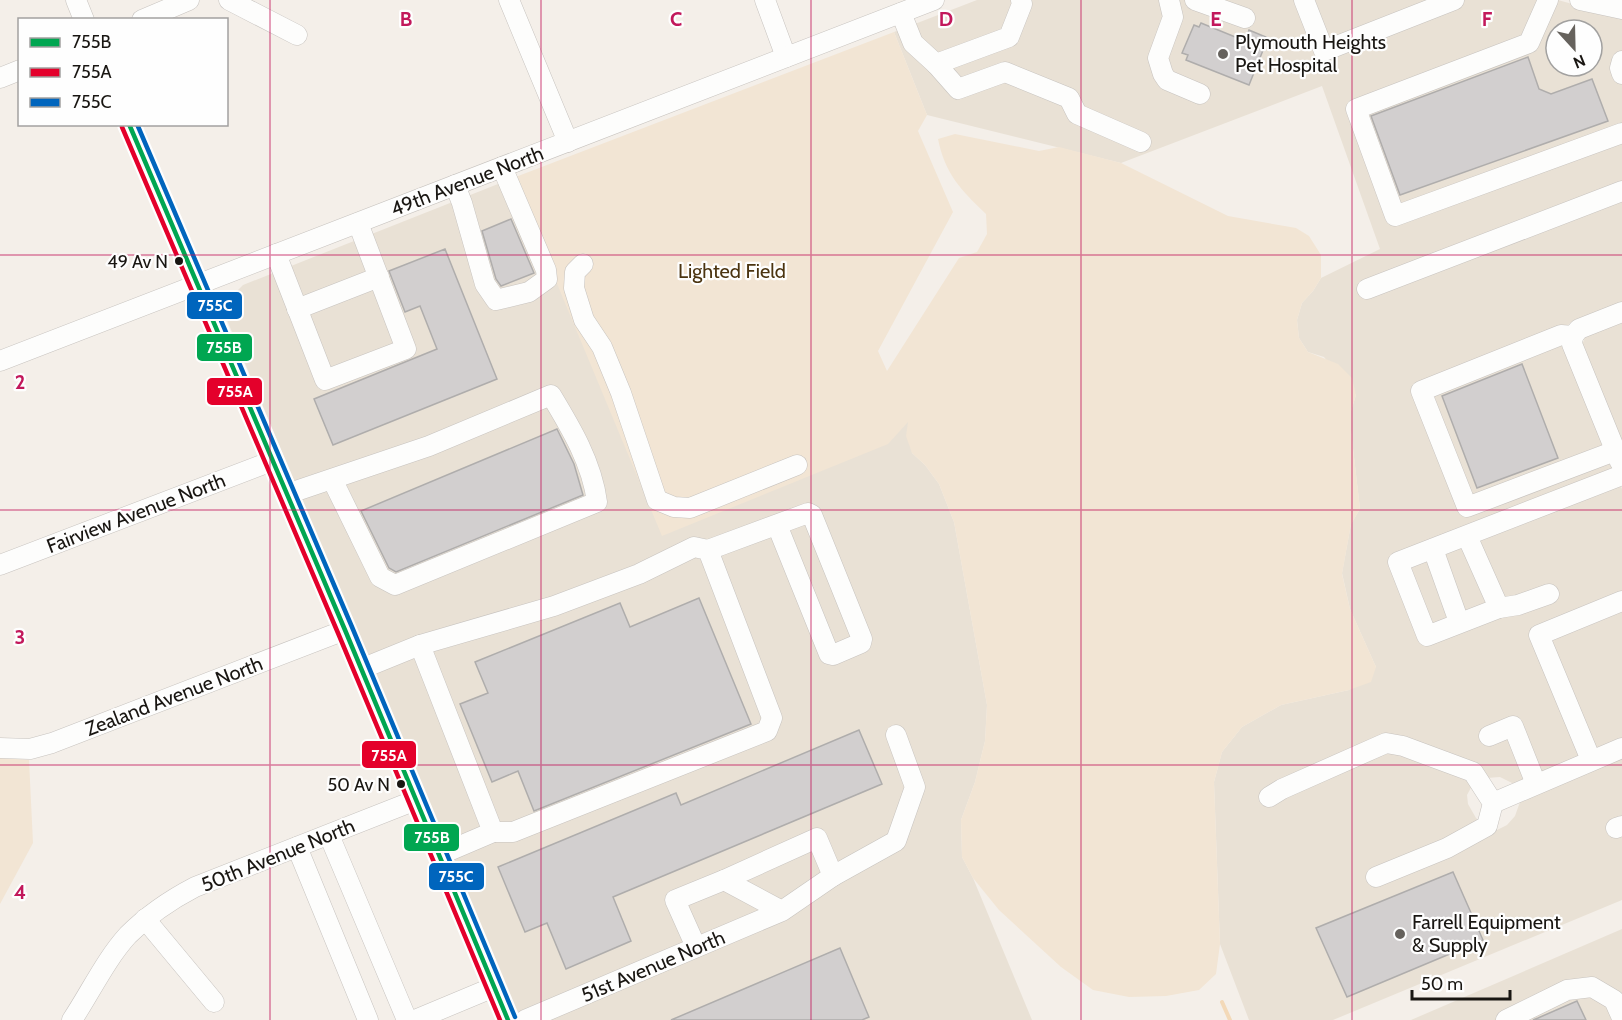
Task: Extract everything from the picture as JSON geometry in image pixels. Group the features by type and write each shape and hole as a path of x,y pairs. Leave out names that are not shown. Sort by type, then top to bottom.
{"street":[{"path":"76,0 83,18"},
{"path":"147,18 189,0"},
{"path":"229,0 297,35"},
{"path":"509,0 568,142"},
{"path":"765,0 786,57"},
{"name":"49th Avenue North","path":"0,359 934,0"},
{"path":"1005,72 1009,37 1022,4 1021,0"},
{"path":"1200,94 1167,80 1163,74 1158,58 1173,17 1170,2 1194,0 1245,18"},
{"path":"1304,0 1324,51 1454,0"},
{"path":"1548,0 1530,43 1356,109 1395,216 1622,133"},
{"path":"1580,0 1622,9"},
{"path":"901,13 913,43 958,89 1005,72 1069,98 1077,114 1141,142"},
{"path":"936,64 1009,37"},
{"path":"1622,61 1620,68 1622,74"},
{"path":"0,78 18,71"},
{"path":"130,126 199,284 508,1020"},
{"path":"454,185 462,203 485,284 490,292 496,300 529,292 547,279 546,270 502,167"},
{"path":"1367,289 1622,191"},
{"path":"276,254 325,380 406,349 358,223"},
{"path":"583,264 575,272 574,288 584,320 602,347 621,393 657,500 674,507 690,508 797,465"},
{"path":"297,309 379,277"},
{"path":"1573,336 1561,335 1421,391 1467,507 1619,459 1572,344 1573,336 1578,329 1622,312"},
{"path":"287,495 332,479 429,446 551,395 574,432 595,486 597,502 395,585 380,577 332,479"},
{"name":"Fairview Avenue North","path":"0,566 272,461"},
{"path":"1549,594 1499,608 1427,636 1398,562 1622,475"},
{"path":"361,669 420,645 554,606 639,574 694,547 708,550 808,513 812,515 862,639 861,643 832,655 829,654 777,525"},
{"path":"1467,536 1499,608"},
{"path":"1433,549 1459,622"},
{"path":"439,855 493,832 513,832 768,732 772,718 708,550"},
{"path":"1591,760 1539,635 1622,601"},
{"name":"Zealand Avenue North","path":"0,748 30,749 52,743 345,630"},
{"path":"420,645 493,832"},
{"path":"1489,736 1513,726 1536,784"},
{"name":"51st Avenue North","path":"525,1020 782,911 833,876 896,841 915,786 896,735"},
{"path":"1269,797 1281,789 1386,743 1403,746 1473,772 1493,803"},
{"path":"1376,877 1447,848 1486,826 1493,803 1622,748"},
{"name":"50th Avenue North","path":"72,1020 126,937 170,900 195,887 416,800"},
{"path":"329,835 407,1020"},
{"path":"696,947 675,900 817,838 833,876"},
{"path":"297,847 368,1020"},
{"path":"724,880 782,911"},
{"path":"145,919 214,1002"},
{"path":"415,1020 494,987"},
{"path":"1506,1020 1567,990 1592,987 1614,1000 1622,1018"}],"shaded area":[{"path":"977,0 1558,0 1622,18 1622,302 1570,323 1564,330 1565,350 1622,489 1622,741 1514,784 1500,777 1487,778 1473,784 1467,795 1468,804 1476,818 1489,829 1497,830 1507,825 1515,816 1520,802 1622,756 1622,900 1333,1020 1249,1020 1220,944 1214,782 1222,752 1242,727 1281,705 1349,690 1376,667 1350,609 1342,573 1351,524 1360,509 1351,431 1351,411 1356,395 1324,357 1308,352 1299,338 1297,320 1302,303 1321,278 1380,249 1322,86 1121,163 927,115 894,32"},
{"path":"513,178 909,420 912,453 925,465 939,484 954,522 987,705 985,741 975,782 961,820 962,857 973,878 1032,1020 519,1020 227,320 226,310 231,297 243,285"},
{"path":"1622,321 1622,443 1582,345 1586,335"},
{"path":"1622,929 1622,1020 1411,1020"}],"green space":[{"name":"Lighted Field","path":"894,32 927,115 918,131 953,212 878,351 887,371 959,258 977,252 987,234 986,214 955,181 941,151 938,139 955,134 1039,151 1059,147 1121,163 1228,216 1296,228 1309,236 1321,255 1321,278 1302,303 1297,320 1299,338 1308,352 1338,364 1352,378 1356,395 1351,411 1351,431 1360,509 1351,524 1342,574 1350,609 1376,667 1371,682 1349,690 1281,705 1242,727 1222,752 1214,782 1220,944 1216,974 1199,990 1166,996 1129,997 1093,990 1061,967 999,910 973,878 962,857 961,820 975,782 985,741 987,705 954,522 939,484 925,465 912,453 906,436 908,422 888,444 662,536 513,178"},
{"path":"0,758 29,760 33,843 0,904"}],"building":[{"name":"Plymouth Heights Pet Hospital","path":"1201,23 1245,41 1249,30 1268,38 1249,85 1186,60 1188,55 1182,53 1194,25 1199,27"},
{"path":"1528,57 1539,89 1551,94 1592,79 1608,121 1400,195 1371,116"},
{"path":"511,219 534,273 501,286 496,279 482,231"},
{"path":"445,249 497,379 333,445 314,399 437,349 420,306 405,312 389,271"},
{"path":"1522,364 1558,458 1477,488 1442,396"},
{"path":"557,429 574,464 583,495 396,572 389,568 361,511"},
{"path":"699,598 751,724 534,811 518,771 492,782 460,704 488,693 475,662 620,603 630,627"},
{"path":"859,730 882,784 613,897 631,941 566,969 547,923 525,932 498,867 676,793 681,805"},
{"name":"Farrell Equipment & Supply","path":"1453,872 1483,940 1347,997 1316,928"},
{"path":"840,948 869,1017 862,1020 671,1020"},
{"path":"1577,1001 1586,1020 1533,1020 1538,1018"}],"waterway":[{"path":"1222,1002 1230,1020"}],"transit line":[{"name":"755B","path":"130,126 345,630 508,1020"},
{"name":"755C","path":"138,126 352,627 515,1017"},
{"name":"755A","path":"122,127 500,1020"}],"place":[{"name":"Plymouth Heights Pet Hospital","path":"1223,54"},
{"name":"49 Av N","path":"179,261"},
{"name":"50 Av N","path":"401,784"},
{"name":"Farrell Equipment & Supply","path":"1400,934"}]}
